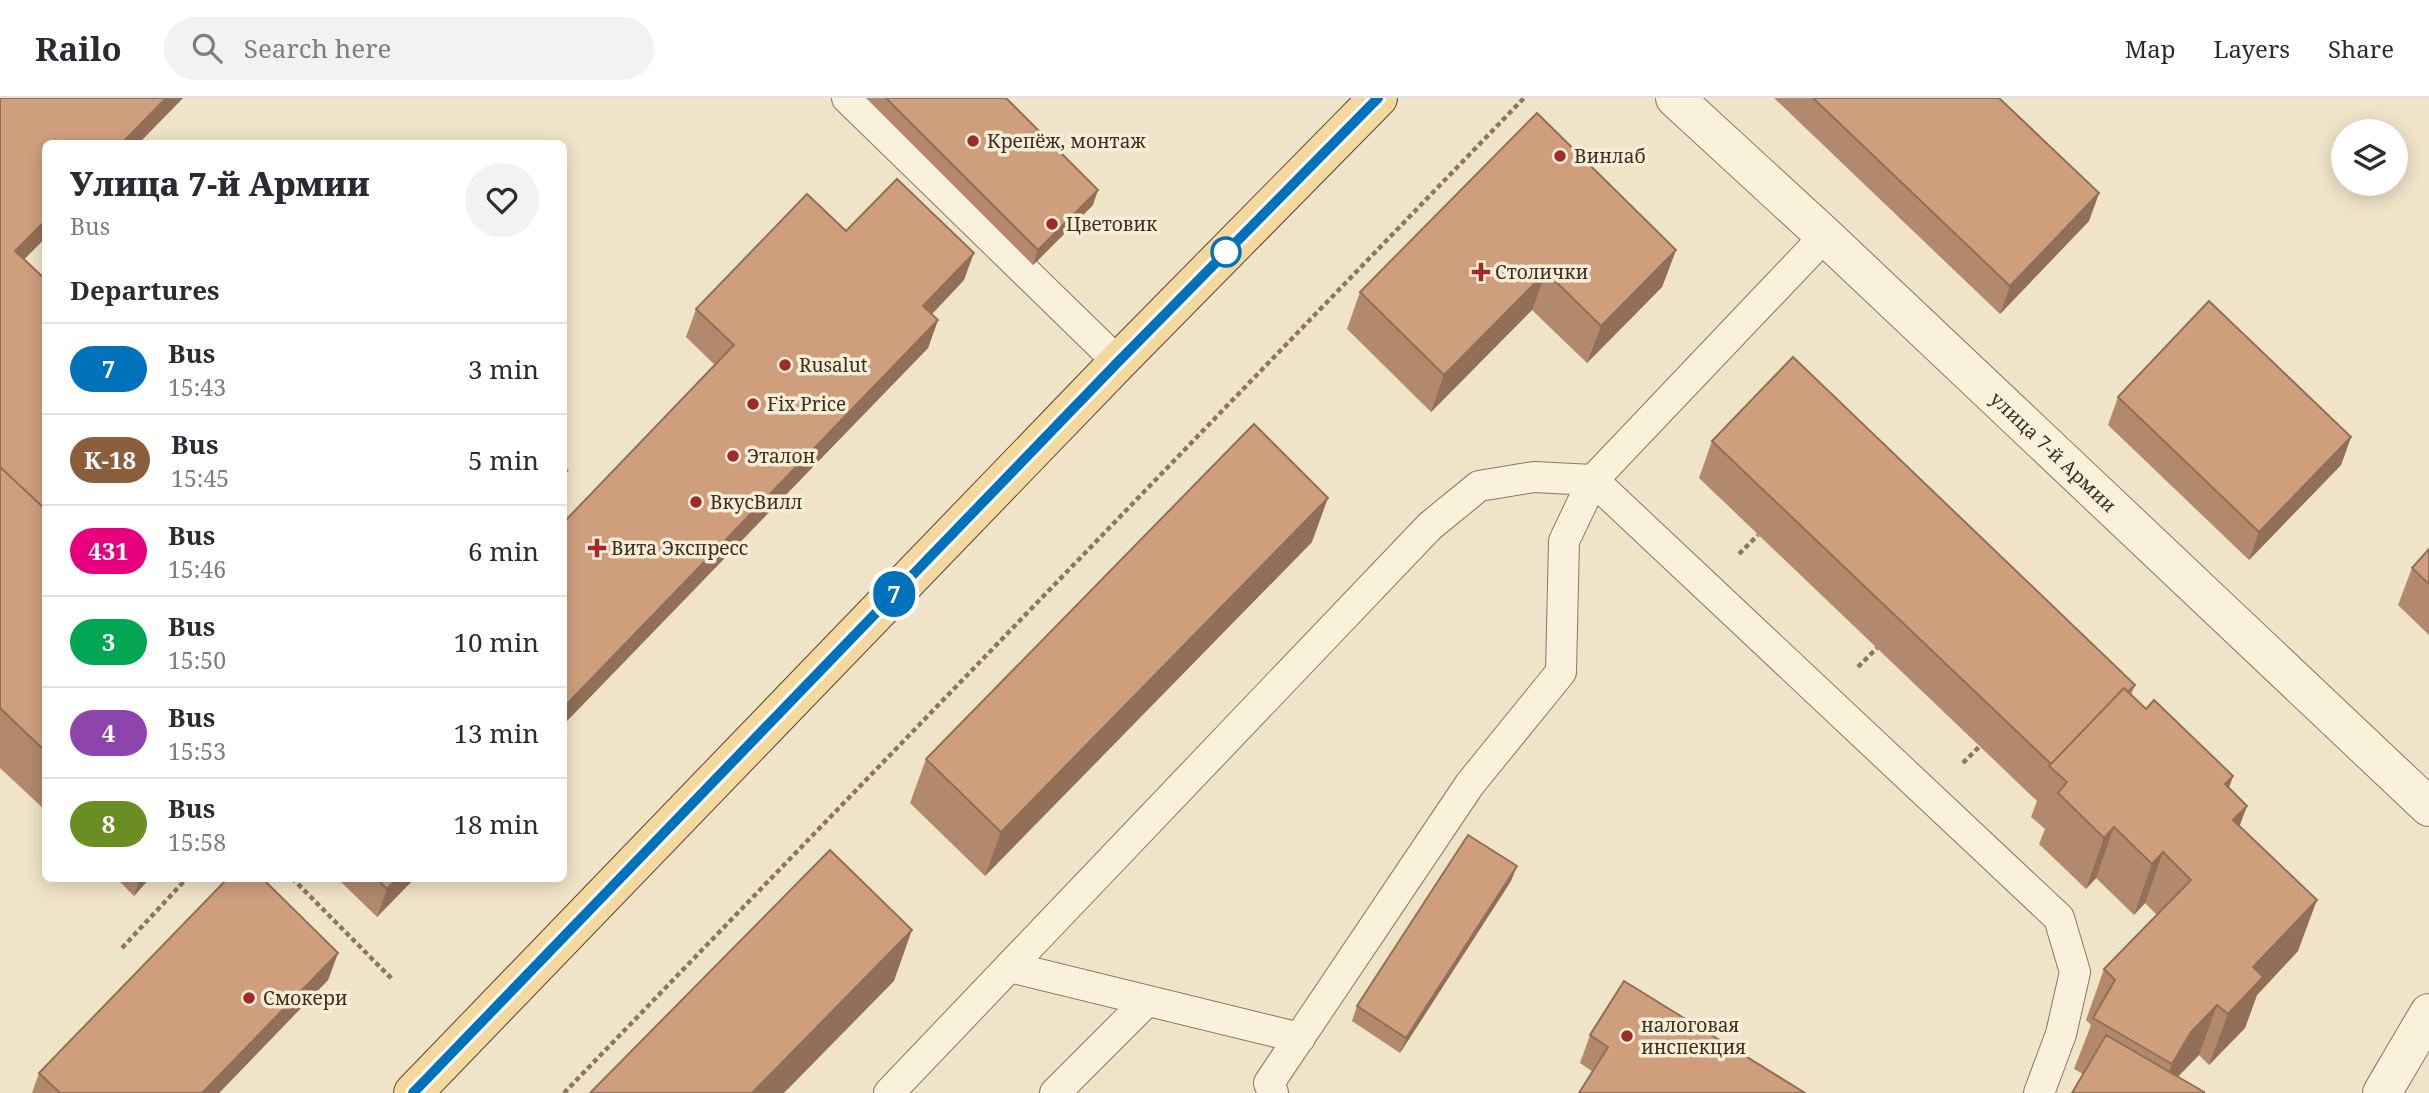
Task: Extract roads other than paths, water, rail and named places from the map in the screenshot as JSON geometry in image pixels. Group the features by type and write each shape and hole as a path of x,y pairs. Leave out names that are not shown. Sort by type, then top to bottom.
{"main road":[{"path":"412,1093 1118,362 1378,98"}],"street":[{"name":"улица 7-й Армии","path":"1675,98 1825,236 2429,807"},
{"path":"2382,1093 2429,1013"}],"lane":[{"path":"847,98 1118,362"},
{"path":"1273,1093 1269,1083 1470,785 1561,672 1564,541 1593,480 1825,236"},
{"path":"889,1093 1430,526 1479,486 1534,477 1593,480 2059,918 2076,972 2061,1034 2039,1093"},
{"path":"1010,967 1300,1038"},
{"path":"1055,1093 1147,1001"}],"place":[{"name":"Крепёж, монтаж","path":"973,141"},
{"name":"Винлаб","path":"1560,156"},
{"name":"Цветовик","path":"1052,224"},
{"name":"Столички","path":"1481,272"},
{"name":"Rusalut","path":"785,365"},
{"name":"Fix Price","path":"753,404"},
{"name":"Эталон","path":"733,456"},
{"name":"ВкусВилл","path":"696,502"},
{"name":"Вита Экспресс","path":"597,548"},
{"name":"Смокери","path":"249,998"},
{"name":"налоговая инспекция","path":"1627,1036"}]}
